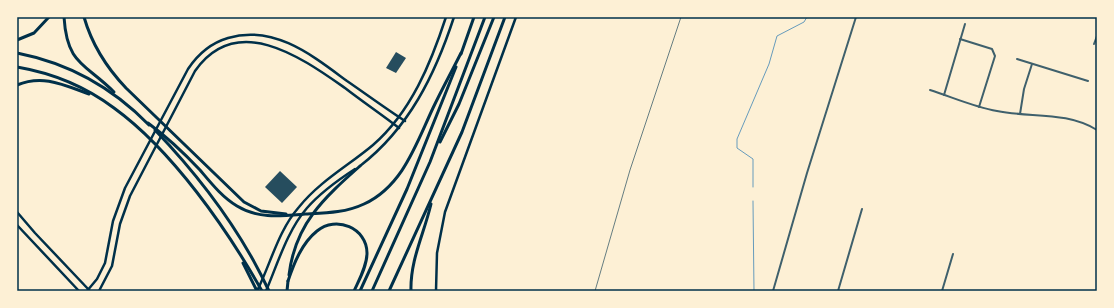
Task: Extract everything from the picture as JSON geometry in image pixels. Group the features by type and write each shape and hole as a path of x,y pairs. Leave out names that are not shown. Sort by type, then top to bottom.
{"highway":[{"path":"17,40 38,31 49,17"},
{"path":"64,17 66,40 76,60 86,70 104,82 122,101"},
{"path":"84,17 96,49 105,64 126,88 244,202 261,211 282,215"},
{"path":"360,291 412,175 461,54 474,17"},
{"path":"430,162 485,17"},
{"path":"372,291 430,162 459,104 494,17"},
{"path":"389,291 434,196 464,126 506,17"},
{"path":"17,53 72,70 98,84 170,139 232,203 256,214 282,215 328,213 349,209 364,204 378,195 396,179 415,149 433,108 461,54"},
{"path":"17,67 57,77 96,96 115,108 143,132 163,153 199,196 262,291"},
{"path":"17,86 32,81 47,80 96,96"},
{"path":"148,123 168,144 223,212 260,273 269,291"},
{"path":"287,291 289,268 297,241 311,215 332,190 360,166"},
{"path":"411,291 414,257 426,225 434,196"},
{"path":"288,281 297,259 311,236 324,227 342,224 357,231 363,238 366,247 366,263 354,291"},
{"path":"240,256 257,291"}],"main road":[{"path":"257,291 280,238 297,208 323,182 379,140 399,117 426,70 446,17"},
{"path":"266,291 293,228 306,208 335,182 360,166 381,148 405,121 418,102 432,74 454,17"},
{"path":"436,291 437,253 445,212 516,17"},
{"path":"17,212 89,290 97,279 105,263 114,216 127,183 188,69 202,51 215,43 232,37 253,34 268,36 288,43 315,58 405,121"},
{"path":"98,291 112,266 122,217 133,189 195,72 201,64 216,52 230,45 251,42 266,44 287,51 314,66 399,128"},
{"path":"17,225 79,291"}],"street":[{"path":"773,291 856,17"},
{"path":"944,94 965,24"},
{"path":"1094,44 1097,36"},
{"path":"960,39 992,49 994,51 995,56 979,108"},
{"path":"1017,59 1088,81"},
{"path":"1020,114 1024,89 1032,64"},
{"path":"930,90 979,108 1020,114 1070,118 1082,122 1097,130"},
{"path":"838,291 862,209"},
{"path":"942,291 953,254"}],"building":[{"path":"396,52 406,58 396,73 386,68"},
{"path":"280,171 297,187 282,203 265,187"}],"waterway":[{"path":"753,187 753,159 737,148 737,139 769,64 777,36 804,22 807,17"},
{"path":"753,201 754,291"}],"railway":[{"path":"595,291 630,170 681,17"}]}
